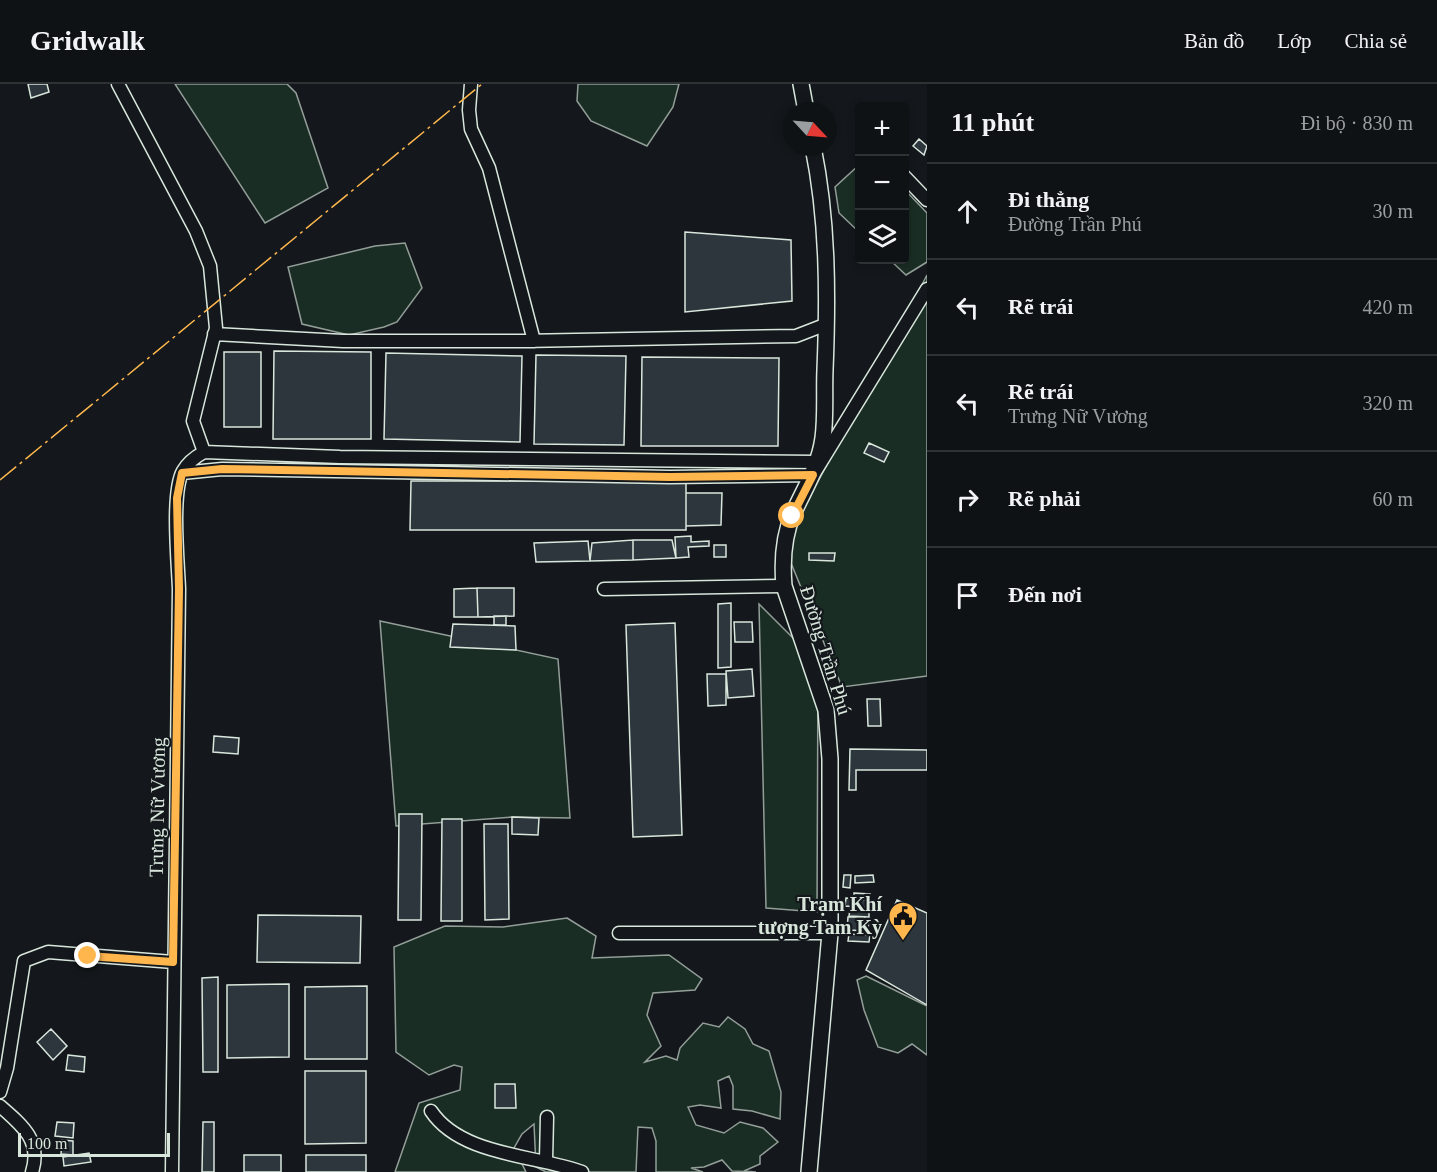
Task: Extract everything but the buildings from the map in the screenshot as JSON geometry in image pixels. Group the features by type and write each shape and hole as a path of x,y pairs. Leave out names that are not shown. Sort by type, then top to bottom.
{"main road":[{"path":"801,84 804,102"},
{"name":"Đường Trần Phú","path":"809,1172 830,933 830,759 826,710 784,586 784,546 792,516 815,469 823,438 827,324 821,184 815,156"}],"street":[{"path":"118,84 202,246 214,286 214,334 193,421 204,452"},
{"path":"471,84 469,110 471,129 489,168 534,341"},
{"path":"909,181 927,200"},
{"path":"815,469 927,289"},
{"path":"214,334 343,341 534,341 796,336 827,324"},
{"path":"182,473 193,458 204,452 815,469"},
{"path":"182,473 222,469 670,477 815,469"},
{"name":"Trưng Nữ Vương","path":"172,1172 179,589 177,498 182,473"},
{"path":"604,589 784,586"},
{"path":"619,933 830,933"},
{"path":"0,1092 7,1068 24,961 48,952 173,962"},
{"path":"0,1106 31,1136 35,1154 32,1172"},
{"path":"431,1111 443,1126 467,1138 512,1156 546,1160 582,1172"},
{"path":"546,1160 547,1117"}],"green space":[{"path":"175,84 287,84 296,93 328,188 265,223"},
{"path":"578,84 679,84 673,107 647,146 591,121 577,101"},
{"path":"855,169 855,228 839,213 835,187"},
{"path":"909,194 927,213 927,262 906,275 894,264 909,264"},
{"path":"405,243 422,288 397,322 349,335 302,324 288,267 375,246"},
{"path":"927,275 927,676 842,687 784,546"},
{"path":"759,604 818,663 817,912 766,908"},
{"path":"380,621 558,659 570,818 512,817 396,826"},
{"path":"567,918 596,936 592,958 669,955 702,979 695,990 653,993 647,1015 661,1046 645,1062 666,1056 677,1060 680,1048 703,1023 719,1027 728,1017 745,1029 753,1044 769,1051 781,1092 780,1119 752,1111 733,1109 733,1086 729,1076 718,1081 721,1108 700,1105 688,1107 696,1125 724,1133 740,1122 763,1128 778,1142 760,1156 760,1164 744,1171 756,1172 732,1171 722,1160 704,1167 691,1168 703,1172 656,1172 656,1141 652,1128 638,1127 636,1172 546,1172 536,1167 534,1124 522,1134 514,1148 526,1172 395,1172 419,1103 460,1090 462,1067 454,1065 429,1075 396,1052 394,947 445,926 503,927"},
{"path":"866,976 927,1006 927,1055 912,1044 898,1053 878,1047 864,1010 857,980"}],"power":[{"path":"0,480 482,84"}],"place":[{"name":"Trạm Khí tượng Tam Kỳ","path":"903,942"}],"route":[{"path":"88,956 118,960 173,962 179,589 177,498 182,473 222,469 670,477 813,475 792,516"}]}
